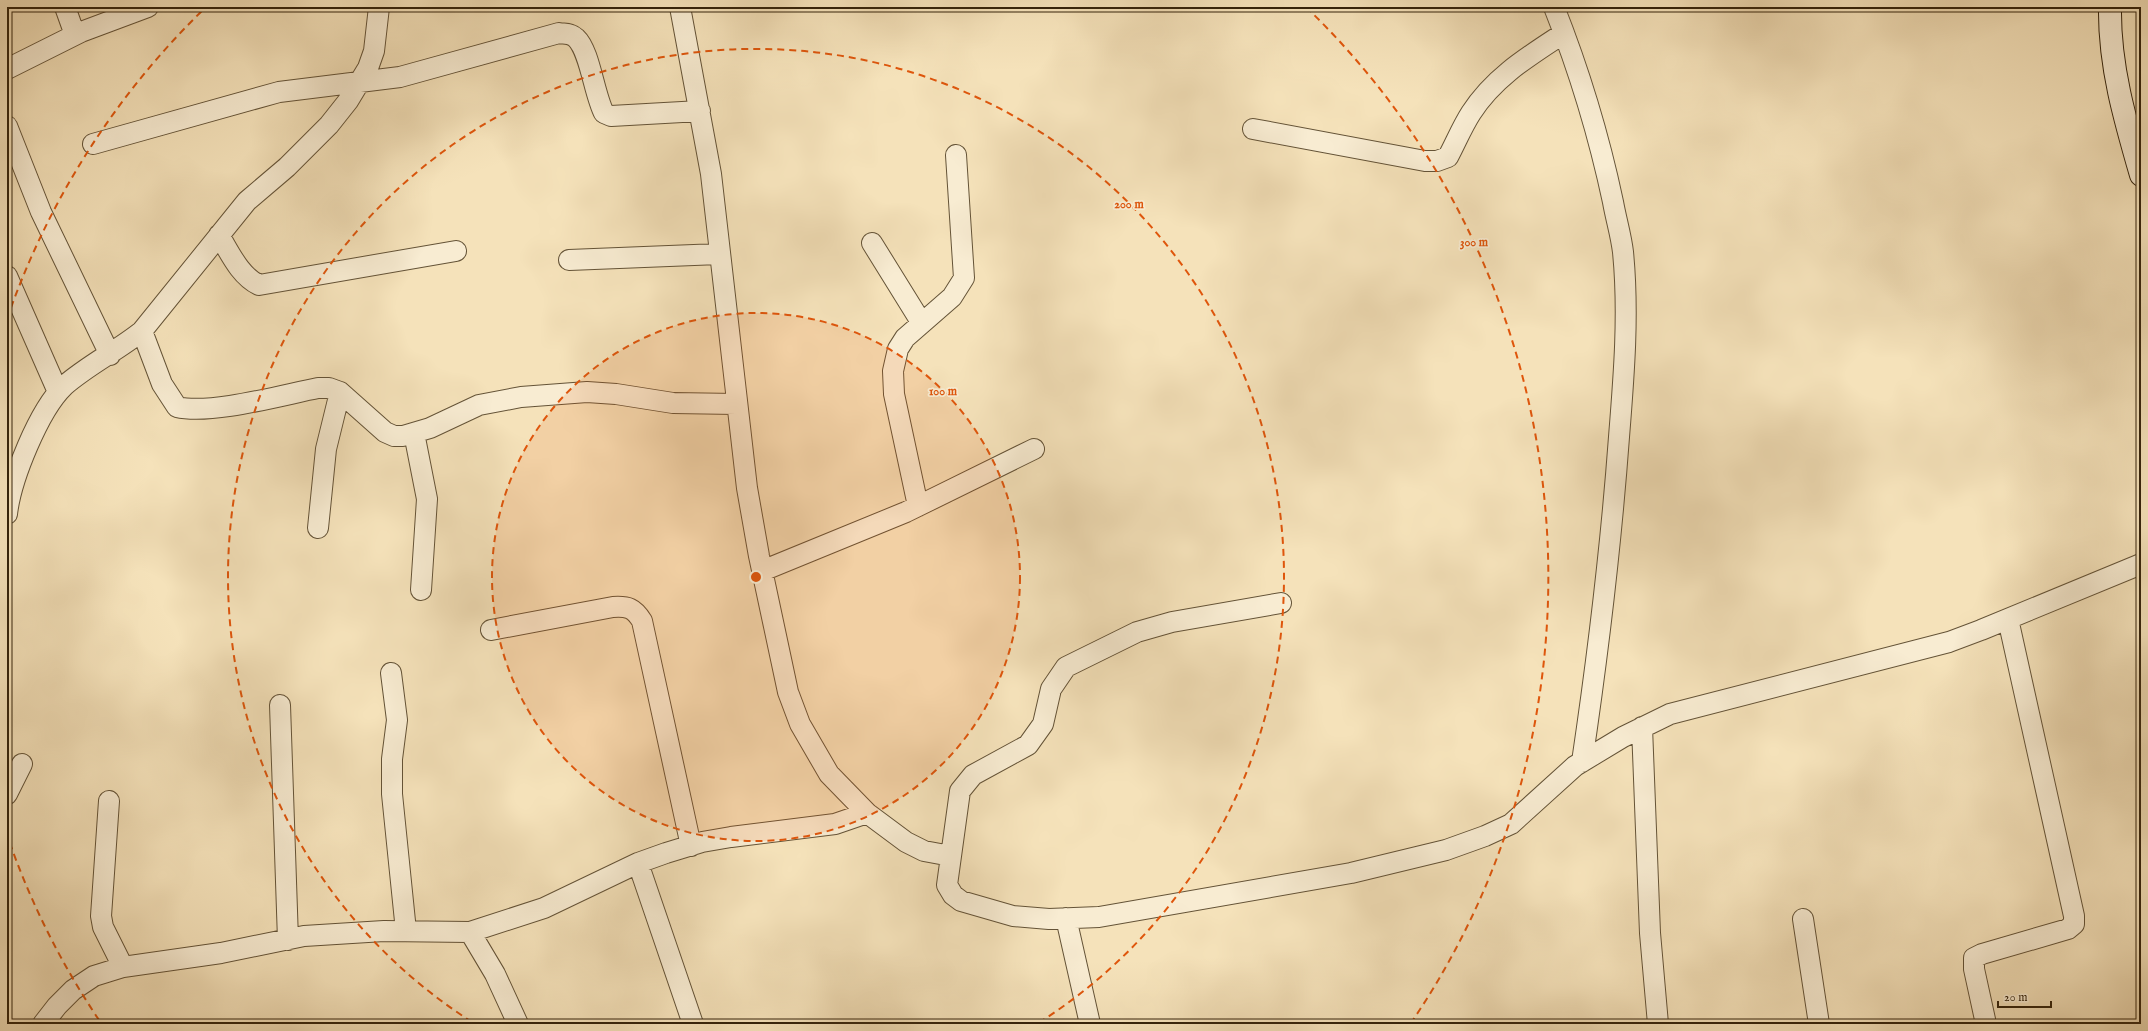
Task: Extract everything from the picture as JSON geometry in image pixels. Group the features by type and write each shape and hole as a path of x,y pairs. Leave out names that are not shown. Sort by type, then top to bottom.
{"street":[{"path":"65,7 75,36"},
{"path":"7,69 75,36 148,7"},
{"path":"7,514 10,484 41,418 58,392 76,376 110,355 142,331 247,201 287,167 328,125 359,83 368,68 374,51 379,7"},
{"path":"680,7 711,174 736,404 747,488 762,571 788,692 800,724 829,774 867,813 906,842 924,851 951,856"},
{"path":"1554,7 1584,92 1607,174 1623,250 1626,294 1624,365 1613,519 1595,674 1582,762"},
{"path":"2110,7 2109,33 2122,108 2141,175"},
{"path":"93,144 279,92 400,77 558,33 570,34 576,38 583,50 604,113 610,116 700,111"},
{"path":"1253,129 1417,160 1436,161 1448,157 1471,113 1496,82 1514,66 1564,33"},
{"path":"7,126 41,212 110,355"},
{"path":"918,506 894,394 893,371 901,343 921,322 952,297 964,278 956,155"},
{"path":"219,235 243,273 252,282 260,285 280,283 456,251"},
{"path":"872,243 921,322"},
{"path":"568,260 719,254"},
{"path":"7,276 58,392"},
{"path":"142,331 162,384 177,407 188,410 225,406 318,388 329,388 340,392 385,432 394,436 414,433 430,428 479,405 521,397 587,392 616,394 673,403 736,404"},
{"path":"318,528 326,449 340,392"},
{"path":"414,433 427,499 421,590"},
{"path":"762,571 918,506 1034,449"},
{"path":"1282,603 1172,622 1137,632 1066,667 1051,689 1043,724 1028,745 973,775 960,791 947,885 953,895 961,901 1013,916 1066,918 1099,917 1149,910 1351,873 1446,850 1485,836 1511,824 1529,809 1548,789 1582,762 1642,727 1670,714 1922,650 1981,630 2141,564"},
{"path":"491,630 626,606 635,611 642,621 691,846"},
{"path":"1986,1024 1974,969 1974,958 1982,954 2068,929 2074,924 2074,916 2008,619"},
{"path":"391,673 397,720 392,759 392,794 406,931"},
{"path":"280,705 288,940"},
{"path":"1642,727 1650,933 1658,1024"},
{"path":"7,794 22,764"},
{"path":"109,801 101,916 103,927 123,967"},
{"path":"43,1024 72,990 94,976 123,967 288,940 347,932 470,932 544,908 638,863 691,846 732,837 834,824 867,813"},
{"path":"638,863 693,1024"},
{"path":"1066,918 1090,1024"},
{"path":"1803,919 1819,1024"},
{"path":"470,932 495,974 518,1024"}]}
